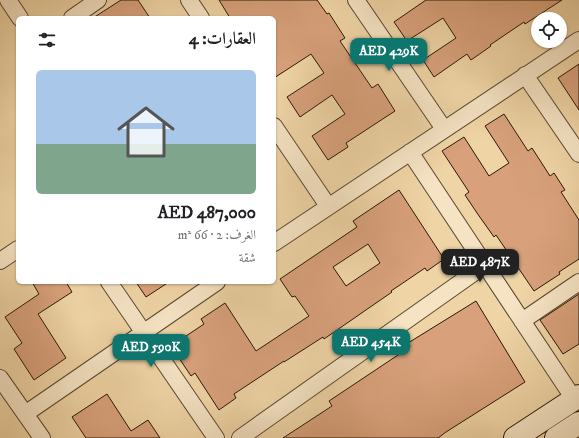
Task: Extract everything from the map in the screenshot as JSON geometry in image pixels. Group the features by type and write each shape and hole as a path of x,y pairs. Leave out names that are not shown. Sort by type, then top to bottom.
{"main road":[{"path":"515,438 576,397"},
{"path":"556,438 579,423"}],"street":[{"path":"8,0 19,16"},
{"path":"75,16 98,0"},
{"path":"189,0 200,16"},
{"path":"356,0 444,129"},
{"path":"276,242 579,40"},
{"path":"525,75 579,154"},
{"path":"276,129 328,206"},
{"path":"410,152 484,265 576,397"},
{"path":"0,261 16,250"},
{"path":"240,438 484,265"},
{"path":"522,321 579,282"},
{"path":"110,284 216,438"},
{"path":"25,414 214,284"},
{"path":"0,378 42,438"}],"building":[{"path":"121,0 138,0 149,16 96,16"},
{"path":"219,0 317,0 327,14 329,13 345,38 340,41 372,88 378,84 395,111 346,143 348,147 328,160 312,136 345,114 332,95 300,117 287,97 324,73 311,54 276,77 276,16 229,16"},
{"path":"426,0 562,0 544,12 531,12 531,20 525,24 524,22 471,60 467,54 434,77 423,60 456,38 443,18 407,41 394,22"},
{"path":"579,64 579,110 558,78"},
{"path":"504,114 528,151 532,148 550,176 554,173 565,190 561,192 579,220 579,259 559,272 560,274 534,291 496,235 494,237 465,195 469,192 442,151 464,137 489,176 509,163 485,126"},
{"path":"399,190 444,259 427,271 425,268 324,339 323,337 234,394 236,398 219,410 195,373 191,376 171,346 204,324 201,319 225,303 256,351 309,316 295,296 292,297 280,279 357,227 353,221","holes":["368,244 380,263 346,286 333,267"]},
{"path":"33,284 67,284 72,292 38,314 66,358 34,380 14,349 22,343 5,317 39,294"},
{"path":"137,284 166,284 146,297"},
{"path":"579,294 579,344 563,354 540,320"},
{"path":"476,301 525,382 438,438 283,438 332,406 329,401 410,347 408,343"},
{"path":"107,394 131,431 148,420 160,438 86,438 72,417"}]}
